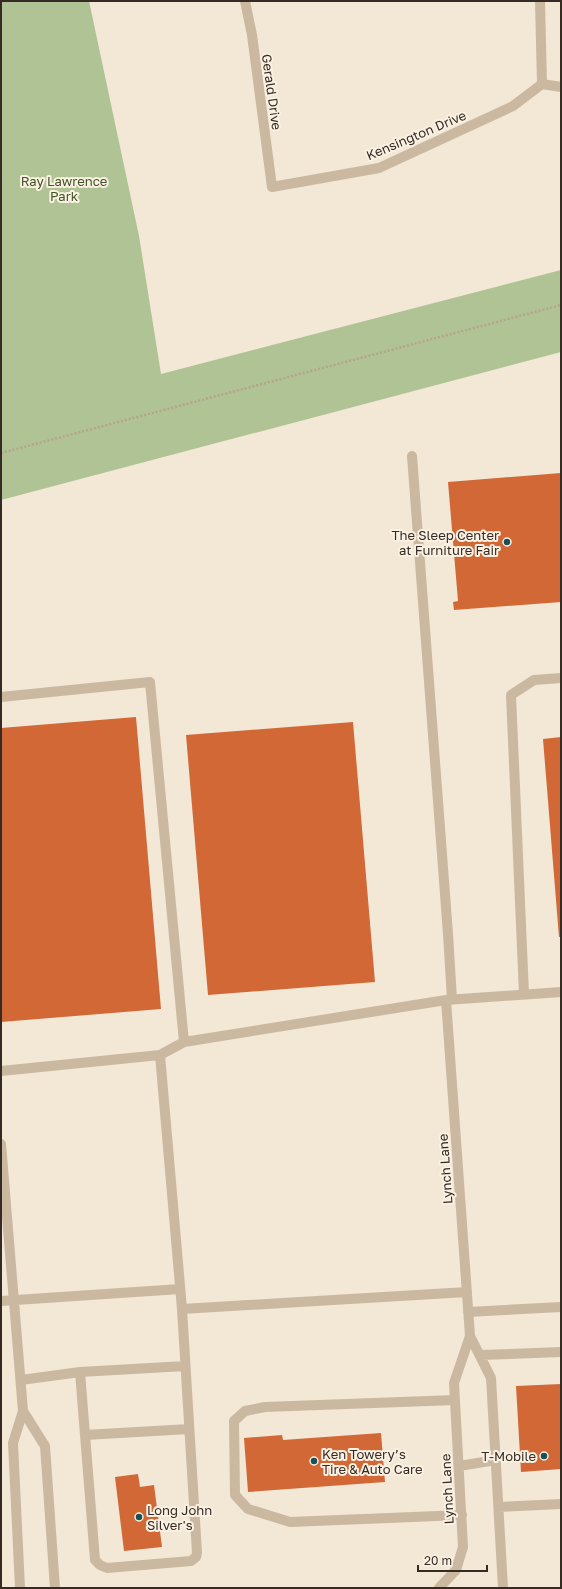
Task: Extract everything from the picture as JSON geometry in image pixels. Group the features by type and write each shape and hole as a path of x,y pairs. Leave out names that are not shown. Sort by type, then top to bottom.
{"street":[{"name":"Gerald Drive","path":"245,1 252,35 272,188"},
{"path":"540,1 542,84 561,87"},
{"name":"Kensington Drive","path":"272,188 379,168 513,106 542,84"},
{"name":"Lynch Lane","path":"412,456 448,934 449,999 468,1312 470,1336 491,1378 504,1588"},
{"path":"524,994 512,695 534,680 561,678"},
{"path":"1,697 150,682 184,1042"},
{"path":"1,1071 160,1055 184,1042 449,999 561,992"},
{"path":"80,1372 95,1560 100,1565 107,1568 192,1561 196,1558 197,1553 184,1366 182,1309 160,1055"},
{"path":"1,1144 23,1411 13,1443 20,1588"},
{"path":"1,1300 180,1289"},
{"path":"182,1309 467,1292"},
{"path":"468,1312 561,1306"},
{"name":"Lynch Lane","path":"439,1588 456,1570 461,1558 463,1547 454,1383 470,1336"},
{"path":"480,1355 561,1352"},
{"path":"21,1380 80,1372 184,1366"},
{"path":"455,1400 265,1407 244,1410 234,1421 235,1495 248,1509 290,1522 462,1515"},
{"path":"23,1411 45,1446 55,1588"},
{"path":"85,1435 189,1429"},
{"path":"459,1466 496,1460"},
{"path":"499,1507 561,1504"}],"path":[{"path":"1,453 561,305"}],"green space":[{"name":"Ray Lawrence Park","path":"1,1 89,1 139,236 161,374 561,270 561,352 1,500"}],"building":[{"name":"The Sleep Center at Furniture Fair","path":"561,473 561,602 454,610 453,602 458,601 448,482"},
{"path":"136,717 161,1009 1,1022 1,728"},
{"path":"353,722 375,982 208,995 186,735"},
{"path":"561,737 561,937 559,937 543,739"},
{"path":"561,1384 561,1469 521,1472 516,1386"},
{"name":"Ken Towery’s Tire & Auto Care","path":"381,1433 385,1482 248,1492 244,1438 282,1435 283,1440"},
{"name":"Long John Silver's","path":"138,1474 140,1487 154,1485 162,1547 124,1551 115,1477"}],"place":[{"name":"The Sleep Center at Furniture Fair","path":"507,542"},
{"name":"T-Mobile","path":"544,1456"},
{"name":"Ken Towery’s Tire & Auto Care","path":"314,1461"},
{"name":"Long John Silver's","path":"139,1517"}]}
